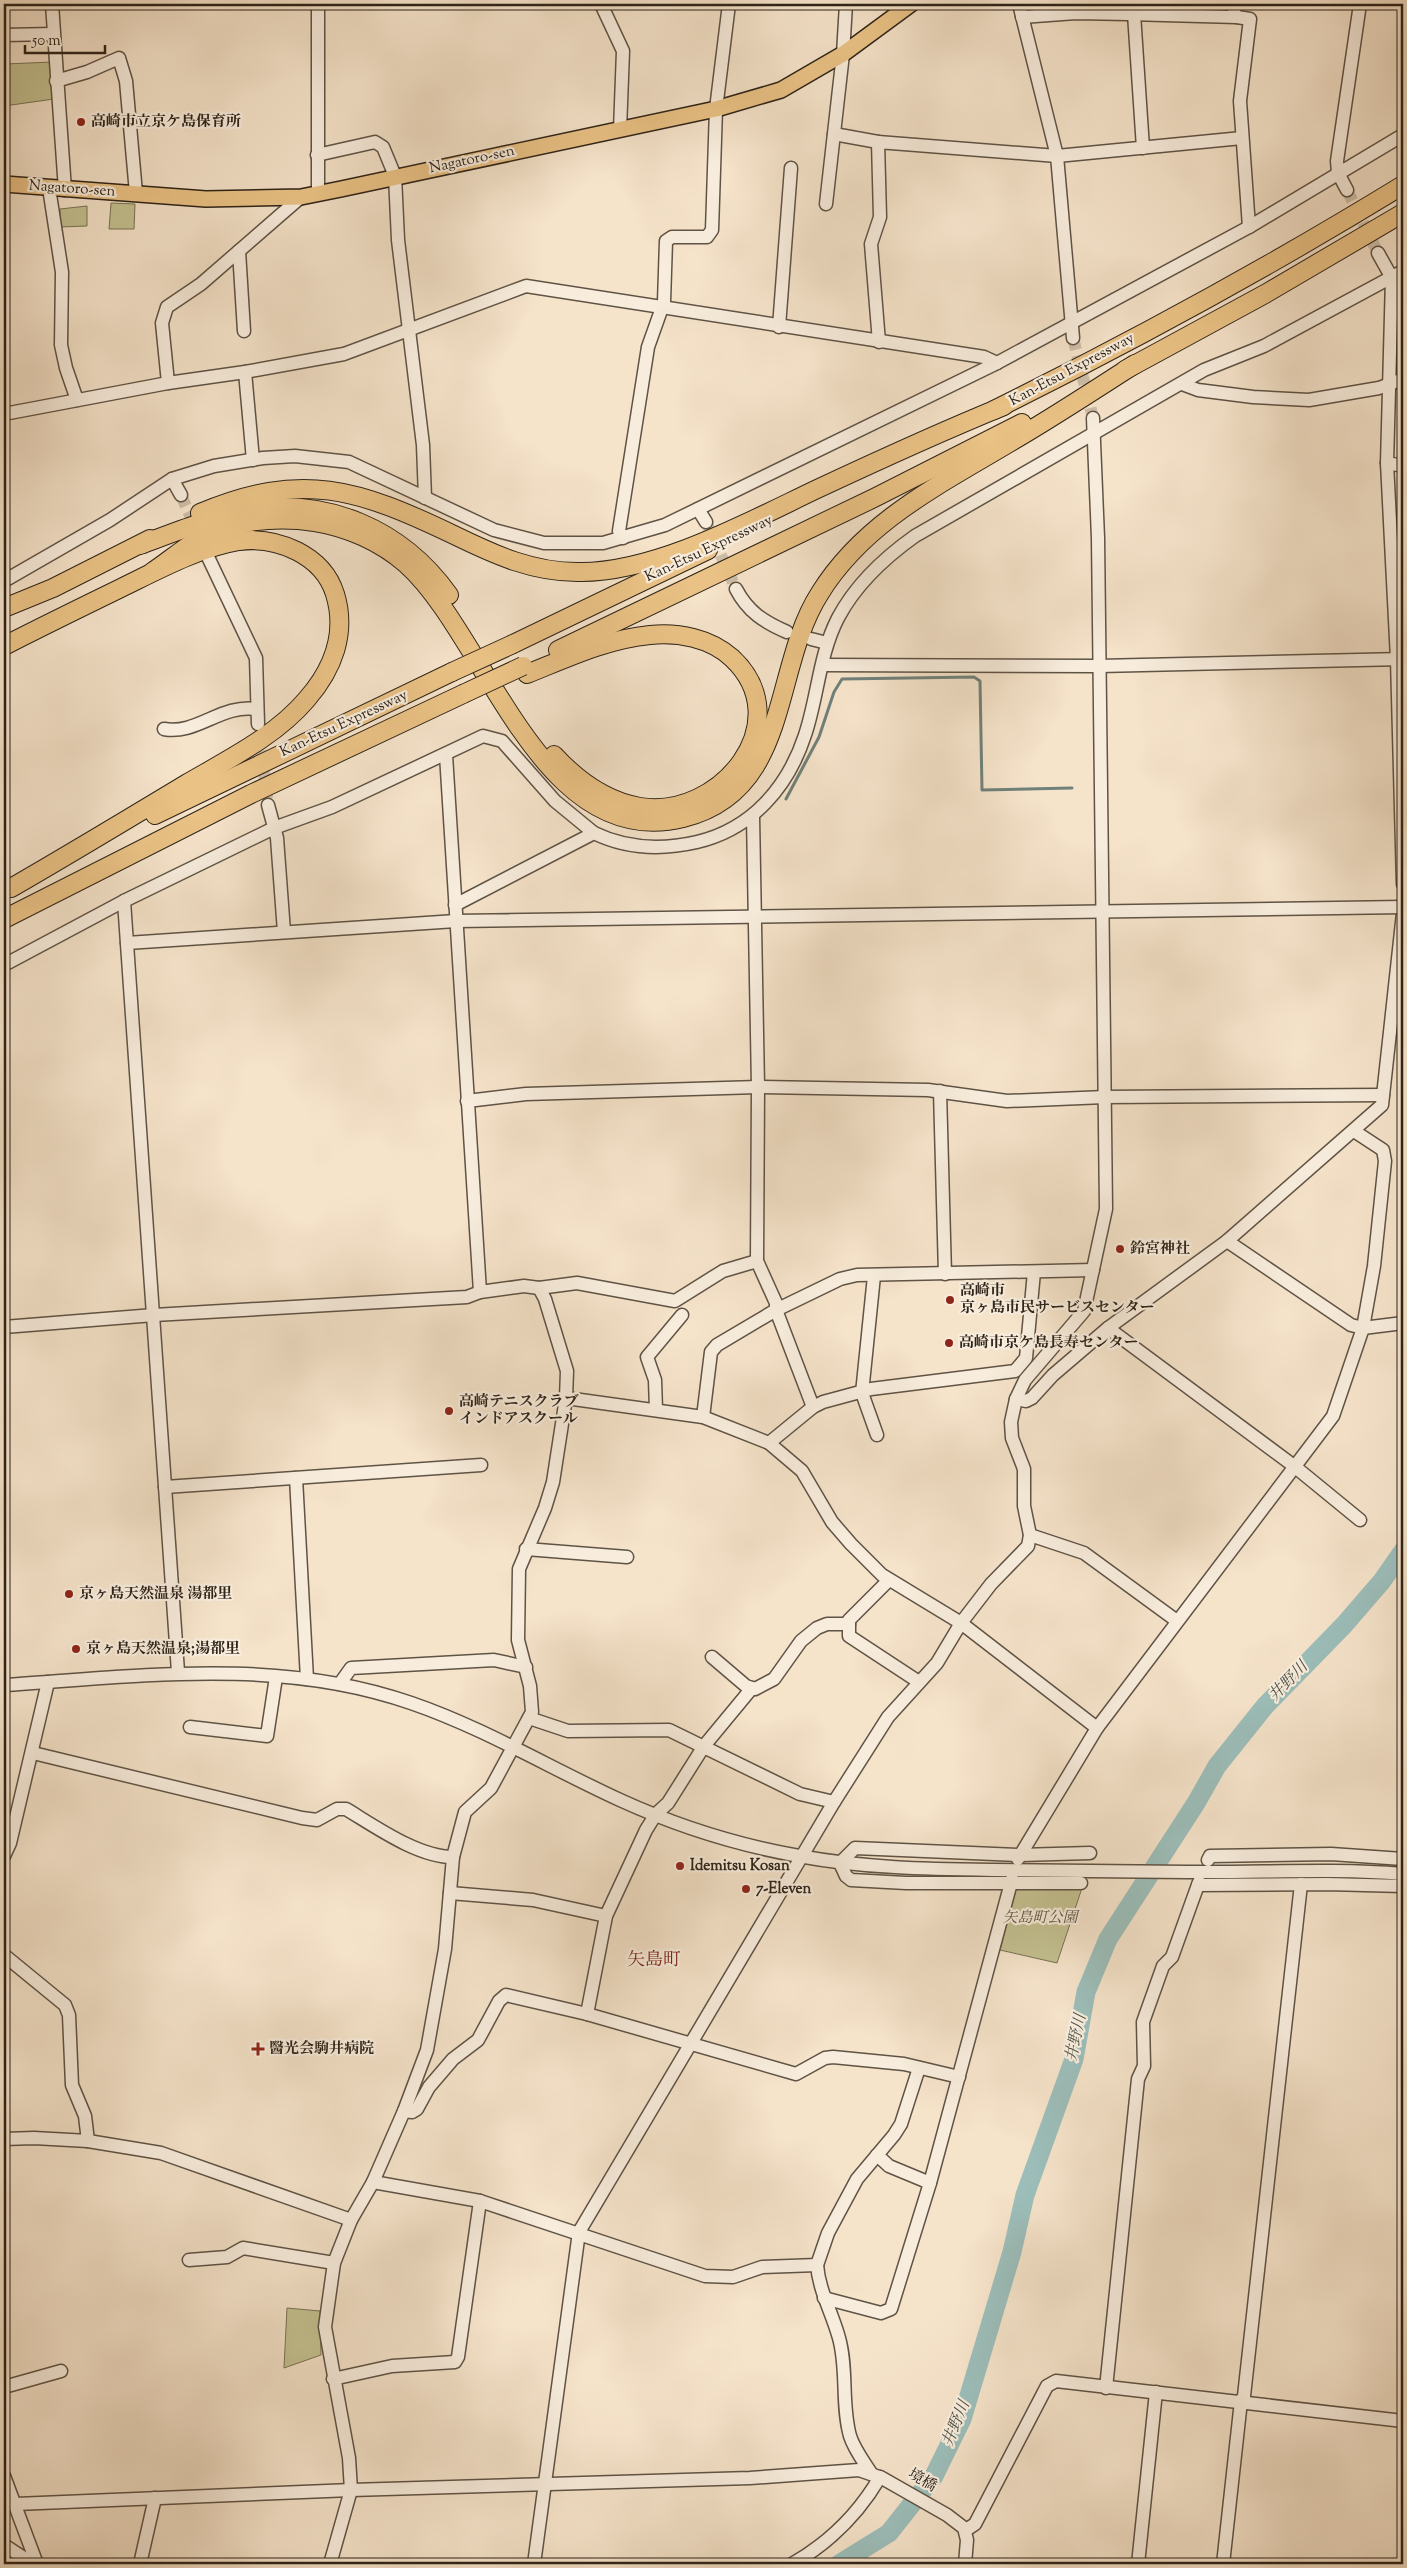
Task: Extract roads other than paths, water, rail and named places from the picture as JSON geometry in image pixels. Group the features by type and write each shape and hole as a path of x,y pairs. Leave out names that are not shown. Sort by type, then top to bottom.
{"highway":[{"name":"Kan-Etsu Expressway","path":"8,890 242,772 513,644 1004,406 1251,274 1330,230 1403,185"},
{"name":"Kan-Etsu Expressway","path":"4,919 251,794 525,670 874,498 1135,364 1265,294 1403,213"},
{"path":"152,572 212,532 254,522 302,520 325,524 367,539 405,564 436,598 514,722 531,746 564,782 597,806 617,815 639,820 677,820 712,808 735,791 753,770 772,734 796,644 816,598 848,554 867,535 897,512 1135,364"},
{"path":"4,608 53,588 140,545 197,514 242,497 268,491 321,490 346,492 390,505 516,563 558,571 606,571 632,566 697,543 756,518 931,435 1004,406"},
{"path":"140,545 226,515 284,507 302,507 338,514 376,530 413,554 446,591 522,715 555,756 582,781 608,797 624,803 658,808 690,802 706,795 736,770 746,756 754,739 757,709 754,692 747,676 724,651 693,638 673,634 626,639 525,670"},
{"path":"4,646 152,572 201,552 241,541 279,544 296,550 312,561 325,574 334,590 339,608 340,626 330,666 305,702 270,732 8,890"},
{"path":"4,620 53,588"},
{"path":"4,636 65,614"}],"main road":[{"name":"Nagatoro-sen","path":"4,184 64,190 136,193 206,199 301,197 318,194 395,176 716,109 782,90 843,54 911,4"}],"street":[{"path":"52,4 64,190"},
{"path":"318,4 316,154 318,194"},
{"path":"602,4 623,51 620,130"},
{"path":"623,538 619,531 648,347 664,302 666,241 672,237 707,237 712,230 716,109 729,4"},
{"path":"826,204 843,54 846,4"},
{"path":"1019,4 1057,156 1070,322 1073,338"},
{"path":"1235,4 1234,14 1238,17"},
{"path":"1347,190 1338,173 1337,161 1360,4"},
{"path":"1022,17 1128,10 1250,19 1240,101 1249,227"},
{"path":"1128,10 1143,148"},
{"path":"4,35 53,34"},
{"path":"56,80 87,72 119,58 126,81 136,193"},
{"path":"834,134 878,142 1057,156 1242,138"},
{"path":"4,581 110,520 172,479 214,466 295,456 349,462 494,530 544,543 584,545 623,538 665,525 997,363 1249,227 1403,135"},
{"path":"316,154 375,142 383,147 395,176 398,240 423,445 425,498"},
{"path":"878,142 880,217 871,244 879,342"},
{"path":"779,327 791,168"},
{"path":"49,188 62,272 62,345 66,368 77,400"},
{"path":"168,382 162,324 167,307 200,284 301,197"},
{"path":"239,251 244,331"},
{"path":"1378,253 1398,275 1388,383 1387,463 1400,659 1403,884"},
{"path":"4,965 124,901 274,828 332,807 483,736 494,737 502,741 555,801 594,833 609,840 644,848 678,846 710,838 753,817 775,793 791,768 805,735 826,643 853,594 891,553 915,536 1204,370 1264,346 1398,275"},
{"path":"4,414 168,382 245,372 344,354 526,286 779,327 984,357 997,363"},
{"path":"245,372 253,460"},
{"path":"1182,384 1198,390 1253,397 1309,400 1378,388 1403,379"},
{"path":"534,2564 579,2232 834,1802 888,1717 937,1663 961,1623 991,1584 1028,1546 1030,1535 1024,1506 1024,1470 1012,1438 1011,1422 1016,1399 1025,1380 1084,1311 1106,1209 1099,666 1095,434 1093,418"},
{"path":"1387,463 1403,466"},
{"path":"172,479 181,495"},
{"path":"698,509 706,522"},
{"path":"208,556 256,658 258,693 256,709 258,724"},
{"path":"736,589 753,613 766,623 787,632"},
{"path":"811,639 826,643"},
{"path":"822,665 1099,666 1400,659"},
{"path":"164,729 178,731 242,707 256,709"},
{"path":"446,754 480,1292"},
{"path":"268,805 278,838 284,932"},
{"path":"753,817 758,1088 757,1261 776,1303 776,1310 813,1407"},
{"path":"455,905 594,833"},
{"path":"124,901 178,1672"},
{"path":"127,943 456,921 1403,907"},
{"path":"1016,1399 1026,1401 1032,1398 1053,1375 1108,1328 1227,1241 1382,1105 1403,913"},
{"path":"468,1101 526,1094 758,1088 940,1091 1007,1101 1105,1097 1383,1095"},
{"path":"940,1091 945,1274"},
{"path":"1019,1857 1097,1728 1333,1416 1363,1328 1374,1266 1385,1161 1383,1150 1354,1130"},
{"path":"1227,1241 1351,1325 1363,1328 1403,1323"},
{"path":"4,1327 154,1315 467,1297 480,1292 524,1286 539,1288 577,1283 675,1300 723,1271 757,1261"},
{"path":"703,1417 711,1352 717,1345 776,1310 840,1279 857,1275 1093,1270"},
{"path":"769,1443 813,1407 823,1402 862,1393 871,1389 1015,1371 1026,1358 1034,1272"},
{"path":"874,1276 862,1393 877,1435"},
{"path":"330,2564 351,2490 349,2458 324,2327 334,2263 351,2220 373,2182 404,2112 427,2050 445,1948 453,1857 465,1812 491,1788 530,1718 531,1691 518,1640 519,1569 545,1508 553,1482 566,1398 567,1371 545,1299 539,1288"},
{"path":"656,1410 655,1380 647,1357 682,1315"},
{"path":"1108,1328 1294,1466 1360,1520"},
{"path":"566,1398 703,1417 769,1443 802,1471 832,1522 850,1544 889,1580 961,1623 1097,1728"},
{"path":"165,1487 481,1466"},
{"path":"296,1478 307,1679"},
{"path":"1030,1535 1084,1553 1177,1621"},
{"path":"526,1549 627,1557"},
{"path":"889,1580 849,1620 849,1636 919,1682"},
{"path":"712,1658 746,1686 752,1688 760,1687 774,1679 801,1641 818,1628 827,1624 849,1624"},
{"path":"341,1682 351,1668 494,1660 526,1668"},
{"path":"4,1685 178,1672 341,1682 417,1705 457,1720 623,1802 710,1835 758,1848 840,1864 928,1869 1102,1872 1330,1870 1403,1874"},
{"path":"190,1727 267,1736 276,1677"},
{"path":"4,1856 10,1843 33,1753 48,1682"},
{"path":"587,2014 606,1916 646,1830 656,1814 668,1803 704,1746 752,1688"},
{"path":"530,1718 568,1731 668,1730 800,1794 834,1802"},
{"path":"33,1753 302,1818 316,1820 337,1809 346,1810 423,1850 439,1857 453,1857"},
{"path":"840,1864 855,1848 1019,1857 1090,1853"},
{"path":"1208,1860 1210,1856 1331,1854 1403,1859"},
{"path":"840,1864 846,1876 851,1880 906,1883 1012,1881 1080,1883"},
{"path":"824,2298 881,2313 891,2309 930,2183 1012,1881"},
{"path":"1106,2388 1138,2079 1144,2066 1143,2022 1163,1966 1172,1957 1198,1884 1403,1886"},
{"path":"1223,2564 1241,2401 1244,2396 1301,1884"},
{"path":"450,1893 533,1900 606,1916"},
{"path":"4,1955 65,2005 69,2015 72,2085 85,2116 88,2140"},
{"path":"404,2112 417,2110 429,2088 453,2059 478,2040 502,1997 510,1996 587,2014 796,2074 825,2058 833,2057 904,2064 959,2076"},
{"path":"878,2476 850,2438 845,2410 843,2357 839,2337 819,2286 817,2265 828,2234 857,2179 901,2124 919,2068"},
{"path":"4,2139 88,2140 161,2153 351,2220"},
{"path":"877,2155 889,2166 930,2183"},
{"path":"373,2182 480,2200 706,2276 734,2277 762,2267 817,2265"},
{"path":"333,2379 392,2366 455,2362 458,2358 480,2200"},
{"path":"189,2260 227,2257 243,2248 334,2263"},
{"path":"4,2387 61,2371"},
{"path":"964,2564 966,2530 975,2524 1047,2386 1056,2381 1403,2421"},
{"path":"1138,2564 1156,2392"},
{"path":"16,2504 351,2490 750,2478 854,2470 878,2476"},
{"path":"4,2476 38,2564"},
{"path":"792,2564 831,2538 860,2507 878,2476"},
{"name":"境橋","path":"878,2476 945,2514 966,2530"},
{"path":"140,2564 155,2498"},
{"path":"4,2544 33,2564"}],"waterway":[{"path":"786,799 819,737 834,692 842,679 974,677 980,681 982,790 1072,788"},
{"name":"井野川","path":"839,2564 889,2533 934,2476 962,2419 1012,2252 1025,2195 1074,2059 1086,1992 1108,1939 1196,1803 1217,1766 1265,1706 1344,1625 1382,1581 1403,1551"},
{"path":"4,2557 14,2564"}],"tunnel":[{"path":"1347,190 1378,253"},
{"path":"1073,338 1093,418"},
{"path":"181,495 197,531"},
{"path":"706,522 736,589"},
{"path":"259,733 268,805"}],"place":[{"name":"高崎市立京ケ島保育所","path":"81,122"},
{"name":"鈴宮神社","path":"1120,1249"},
{"name":"高崎市 京ヶ島市民サービスセンター","path":"950,1300"},
{"name":"高崎市京ケ島長寿センター","path":"949,1343"},
{"name":"高崎テニスクラブ インドアスクール","path":"449,1411"},
{"name":"京ヶ島天然温泉 湯都里","path":"69,1594"},
{"name":"京ヶ島天然温泉;湯都里","path":"76,1649"},
{"name":"Idemitsu Kosan","path":"680,1866"},
{"name":"7-Eleven","path":"746,1889"},
{"name":"醫光会駒井病院","path":"258,2049"}],"district":[{"name":"矢島町","path":"654,1961"}],"park label":[{"name":"矢島町公園","path":"1040,1918"}]}
